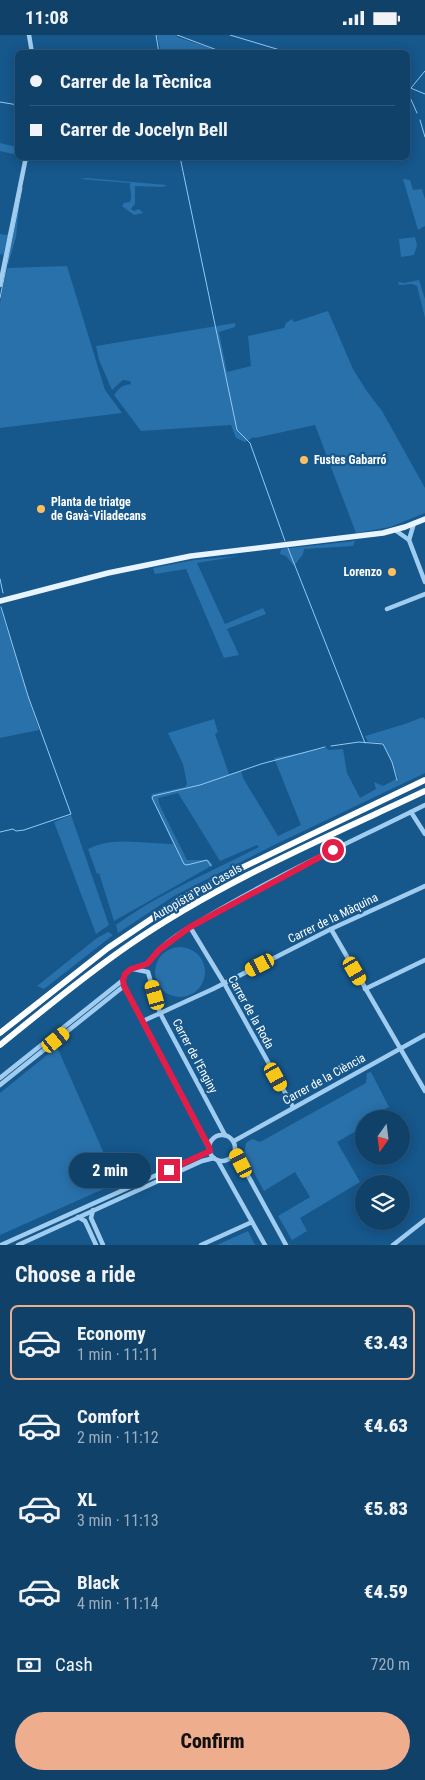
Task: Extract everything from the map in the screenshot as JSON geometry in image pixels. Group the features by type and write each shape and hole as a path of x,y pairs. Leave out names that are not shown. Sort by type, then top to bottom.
{"highway":[{"name":"Autopista Pau Casals","path":"0,1033 108,948 181,899 425,779"},
{"name":"Autopista Pau Casals","path":"0,1045 122,950 188,908 236,881 425,791"}],"main road":[{"path":"1,598 174,559 369,535 395,530 425,519"}],"street":[{"path":"29,35 32,50"},
{"path":"0,285 25,160"},
{"path":"408,540 414,523"},
{"path":"395,530 408,540 425,582"},
{"path":"387,609 425,594"},
{"path":"265,1245 210,1149 124,986 125,974 131,969 147,964 159,950 190,927 302,865 425,805"},
{"path":"411,812 425,834"},
{"name":"Carrer de la Màquina","path":"143,1021 331,929 425,886"},
{"name":"Carrer de la Roda","path":"190,927 224,983 293,1107"},
{"path":"331,929 425,1091"},
{"path":"365,989 425,960"},
{"name":"Carrer de l'Enginy","path":"131,969 148,972 160,1013 225,1135"},
{"path":"0,1078 123,980"},
{"path":"0,1085 124,986"},
{"name":"Carrer de la Ciència","path":"234,1141 425,1035"},
{"path":"210,1149 210,1143 215,1137 225,1135 234,1141 235,1152 286,1245"},
{"path":"2,1245 210,1149"},
{"path":"18,1245 202,1161 229,1160 235,1152"},
{"path":"93,1210 91,1218 103,1245"},
{"path":"78,1217 85,1221 96,1245"},
{"path":"393,1245 425,1220"},
{"path":"201,1245 252,1221"}],"shaded area":[{"path":"157,35 176,35 177,37 216,50 161,50"},
{"path":"0,143 15,147 15,155 0,151"},
{"path":"80,179 167,185 163,187 135,186 135,204 131,209 134,211 139,209 143,213 134,215 122,206 124,203 130,202 130,183"},
{"path":"403,179 410,180 413,190 422,189 425,199 425,226 418,230"},
{"path":"19,208 16,237 8,265 6,263 17,209"},
{"path":"10,228 3,255 0,254 0,234 7,235"},
{"path":"415,237 417,245 414,255 401,257 399,239"},
{"path":"67,266 105,390 122,413 0,428 0,303 7,268"},
{"path":"419,280 425,299 425,318 417,286 412,284 399,285 398,282 404,283"},
{"path":"328,311 353,369 382,411 425,488 425,513 390,527 356,533 315,425 254,437 245,442 236,438 231,425 141,431 114,395 121,387 131,384 130,381 123,380 112,390 99,360 96,346 235,323 235,327 219,332 227,372 251,366 248,336 284,328 286,323 292,319 294,322"},
{"path":"355,541 353,546 304,549 303,554 294,566 286,556 280,554 281,549"},
{"path":"239,556 197,563 225,624 263,608 266,614 227,629 239,655 224,658 186,569 155,574 153,568 194,560"},
{"path":"0,607 39,730 0,738"},
{"path":"423,717 425,720 425,773 272,846 174,896 118,933 116,925 133,913 186,883 259,847 257,845 220,861 178,793 158,798 160,806 187,860 209,860 213,865 114,921 99,873 97,874 88,849 98,845 119,842 173,844 151,796 152,794 185,787 187,784 183,764 168,733 214,719 218,732 215,734 229,774 241,771 243,778 278,836 301,825 274,758 327,748 328,750 343,749 347,773 360,798 376,789 374,782 383,786 398,778 383,743 368,742 365,736"},
{"path":"71,815 109,925 96,934 54,822"},
{"path":"108,932 113,935 44,989 37,986 97,938"},
{"path":"185,947 198,954 204,962 204,982 198,990 190,996 175,997 162,990 156,982 155,967 162,954 170,948"},
{"path":"57,1047 117,1183 0,1235 0,1093"},
{"path":"371,1072 389,1107 383,1110 355,1110 355,1132 337,1142 356,1175 355,1185 300,1218 307,1231 292,1240 278,1216 310,1197 295,1172 264,1191 244,1154 246,1143 252,1139 260,1142 366,1083 367,1073"},
{"path":"248,1231 255,1245 217,1245"}],"waterway":[{"path":"156,35 158,50"},
{"path":"177,35 217,50"},
{"path":"230,35 280,50"},
{"path":"411,88 425,71"},
{"path":"410,88 425,94"},
{"path":"410,97 417,113"},
{"path":"0,102 15,104"},
{"path":"420,120 425,137"},
{"path":"181,160 237,430 250,443 285,541"},
{"path":"0,298 22,188"},
{"path":"288,548 365,743"},
{"path":"0,579 3,593"},
{"path":"0,832 13,829 16,831 24,830 71,814 28,696 1,607"},
{"path":"331,746 359,742 383,744 392,762 397,780"},
{"path":"211,866 207,860 184,864 152,798 153,796 200,785 261,764 325,747"}],"place":[{"name":"Fustes Gabarró","path":"304,460"},
{"name":"Planta de triatge de Gavà-Viladecans","path":"41,509"},
{"name":"Lorenzo","path":"392,572"}],"route":[{"path":"169,1170 210,1151 194,1115 124,986 125,974 131,969 147,964 159,950 190,927 333,850"}]}
